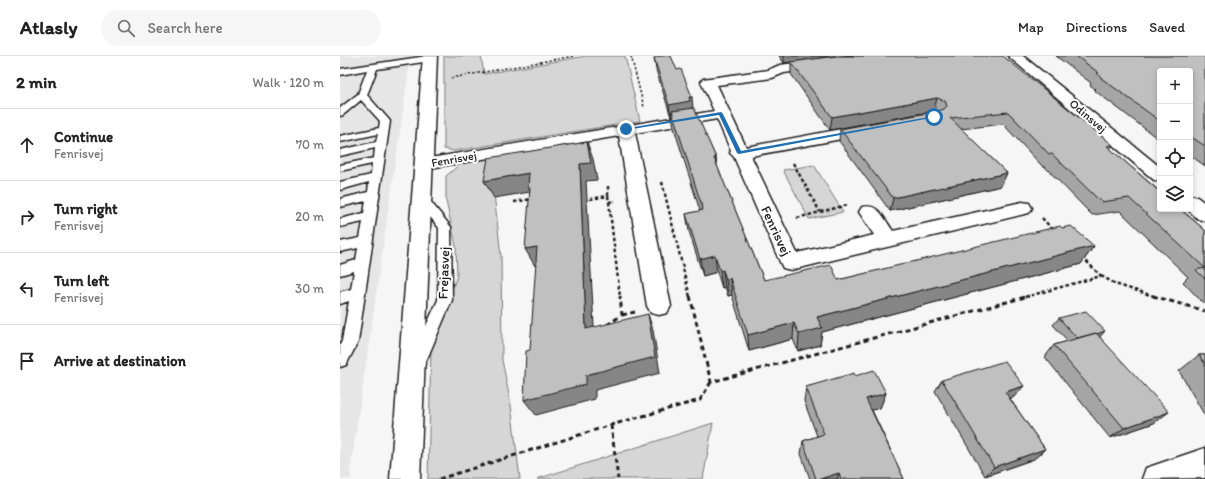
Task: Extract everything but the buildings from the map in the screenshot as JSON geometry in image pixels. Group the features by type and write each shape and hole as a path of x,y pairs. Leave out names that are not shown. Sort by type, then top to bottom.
{"street":[{"name":"Fenrisvej","path":"877,56 780,69 777,81 708,82 721,114 791,262 1022,208"},
{"name":"Odinsvej","path":"1015,56 1157,174"},
{"name":"Frejasvej","path":"405,479 430,57"},
{"name":"Fenrisvej","path":"424,164 721,114"},
{"path":"739,153 881,127"},
{"path":"626,129 640,196 659,306"},
{"path":"1193,204 1205,214"},
{"path":"869,212 888,240"},
{"path":"1157,479 1205,463"}],"lane":[{"path":"340,72 430,57"},
{"path":"340,113 362,95 373,67"},
{"path":"340,360 350,342 347,328 358,293 385,121 362,95"},
{"path":"340,139 383,130"},
{"path":"340,153 381,144"},
{"path":"340,168 378,160"},
{"path":"340,186 376,177"},
{"path":"340,203 373,195"},
{"name":"Frejasvej","path":"412,374 445,300 445,227 422,199"},
{"path":"340,223 370,216"},
{"path":"340,247 366,241"},
{"path":"340,270 362,264"},
{"path":"340,298 358,293"}],"path":[{"path":"429,82 558,57 574,56"},
{"path":"783,145 820,212"},
{"path":"604,327 622,315 608,186"},
{"path":"578,201 608,196"},
{"path":"609,202 640,196"},
{"path":"514,202 535,198"},
{"path":"774,226 820,212 854,204 858,211 869,212"},
{"path":"1101,276 1118,286 1205,311"},
{"path":"634,312 634,318"},
{"path":"439,479 611,425 700,400 711,382"},
{"path":"611,425 618,479"}],"shaded area":[{"path":"340,56 411,56 350,472 351,479 340,479"},
{"path":"444,56 481,56 484,74 586,56 625,56 640,121 454,151 444,149"},
{"path":"490,158 501,256 502,360 511,405 520,479 428,479 431,350 457,276 456,246 446,201 446,176 460,164"},
{"path":"814,165 843,212 809,219 783,170"},
{"path":"713,423 703,479 537,479"}],"route":[{"path":"626,129 721,114 739,153 934,117"}]}
